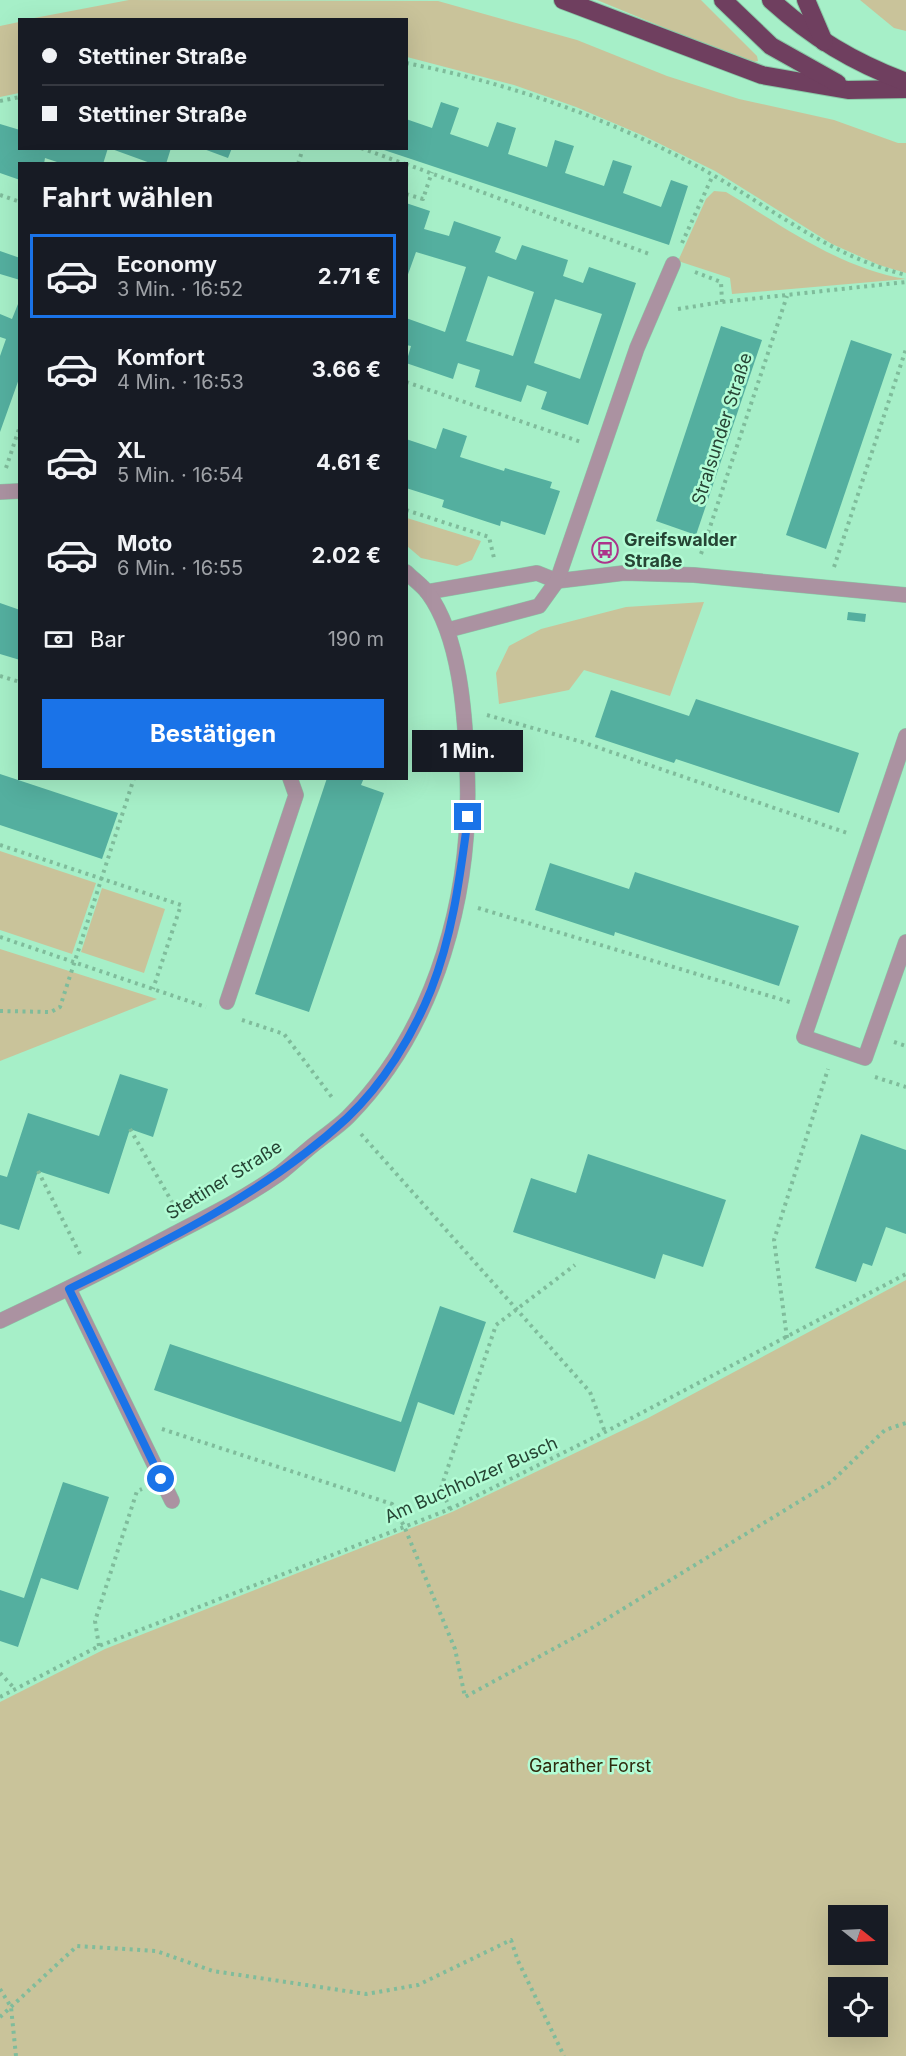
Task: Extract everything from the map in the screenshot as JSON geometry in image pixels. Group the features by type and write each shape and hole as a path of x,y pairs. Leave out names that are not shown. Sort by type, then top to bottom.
{"highway":[{"path":"563,0 762,75 848,90 906,88"},
{"path":"723,0 771,46 848,90"},
{"path":"771,0 825,43 853,60 906,81"},
{"path":"806,0 825,43"}],"street":[{"path":"448,630 539,606 557,581 636,348 673,264"},
{"path":"1,485 18,490"},
{"path":"427,592 537,573 557,581 624,573 694,575 906,596"},
{"name":"Stettiner Straße","path":"0,1321 92,1278 188,1227 278,1174 347,1118 394,1060 417,1022 444,953 457,901 468,817 464,709 448,630 427,592 408,574"},
{"path":"906,736 804,1037 865,1058 906,942"},
{"path":"227,1002 296,795 291,780"},
{"path":"69,1289 172,1501"}],"path":[{"path":"408,63 512,88 643,138 713,175 829,246 878,268 906,275"},
{"path":"0,101 18,97"},
{"path":"367,150 400,162"},
{"path":"408,165 721,282 722,302"},
{"path":"408,195 423,199 432,172"},
{"path":"673,264 713,175"},
{"path":"0,195 18,201"},
{"path":"653,310 686,309 722,302 906,282"},
{"name":"Stralsunder Straße","path":"694,575 787,296"},
{"path":"827,587 906,349"},
{"path":"408,383 601,449"},
{"path":"1,485 18,432"},
{"path":"408,511 489,537 500,579"},
{"path":"0,676 18,681"},
{"path":"464,709 582,742 871,841"},
{"path":"0,1011 51,1012 60,1007 133,780"},
{"path":"0,845 181,905 153,989"},
{"path":"457,901 813,1010"},
{"path":"787,1338 774,1240 830,1063"},
{"path":"869,1075 906,1087"},
{"path":"130,1130 188,1227"},
{"path":"38,1172 92,1278"},
{"path":"450,1509 441,1488 496,1324 575,1265"},
{"name":"Am Buchholzer Busch","path":"0,1697 99,1646 450,1509 565,1453 906,1274"},
{"path":"133,1419 392,1504 404,1526 455,1649 465,1697 590,1629 831,1482 885,1430 906,1423"},
{"path":"99,1646 95,1621 137,1491 161,1479"},
{"path":"0,1673 14,1688"},
{"path":"0,2017 77,1946 156,1951 213,1971 366,1994 418,1985 511,1940 518,1961 564,2056"},
{"path":"0,1989 10,2007 16,2056"}],"green space":[{"path":"129,0 438,1 577,40 667,76 739,99 834,120 898,143 906,143 906,273 879,265 832,244 715,171 644,136 576,107 514,85 408,57 408,18 34,18"},
{"path":"597,0 701,0 757,56 758,61 750,63"},
{"path":"860,0 906,0 906,31 894,28"},
{"path":"18,22 18,93 0,97 0,26"},
{"path":"714,191 726,192 790,232 835,256 858,266 906,279 732,294 730,278 678,261 706,199"},
{"path":"408,518 481,541 472,560 457,566 421,558 408,547"},
{"path":"704,602 670,696 584,670 569,690 499,704 496,673 509,646 541,629 626,607"},
{"path":"0,851 96,883 72,954 0,930"},
{"path":"102,888 165,909 144,973 81,952"},
{"path":"0,949 157,999 0,1061"},
{"name":"Garather Forst","path":"906,1280 906,2056 0,2056 0,1702 105,1649 452,1512 648,1418"}],"building":[{"path":"441,102 459,108 450,134 488,147 497,122 516,128 508,154 547,167 555,140 574,146 565,173 604,186 613,160 632,166 623,193 661,207 671,180 688,186 669,245 384,150 408,150 408,120 432,128"},
{"path":"0,124 18,129 18,150 107,150 104,162 57,162 45,158 44,162 18,162 18,179 0,173"},
{"path":"114,150 170,150 167,162 148,162"},
{"path":"206,150 231,150 228,158"},
{"path":"408,204 430,211 424,229 449,236 454,221 501,237 495,252 516,260 522,245 568,260 563,276 583,283 589,267 636,283 588,425 541,409 547,392 527,385 521,402 475,387 480,370 458,363 453,379 408,364 411,346 408,345 408,319 445,332 466,267 416,252 408,274","holes":["488,276 534,292 513,356 466,341","555,299 602,314 580,379 534,363"]},
{"path":"0,251 18,257 18,279 0,274"},
{"path":"18,304 18,382 0,432 0,356 6,339 0,337 0,314 12,319"},
{"path":"721,326 762,340 696,535 656,521"},
{"path":"851,340 892,354 826,549 786,535"},
{"path":"443,428 467,436 460,457 504,471 505,468 552,482 550,488 560,491 545,535 501,521 500,526 442,507 444,500 408,489 408,440 436,449"},
{"path":"0,603 18,609 18,659 0,654"},
{"path":"848,612 866,614 865,622 847,620"},
{"path":"611,690 689,716 696,699 859,753 839,813 676,759 674,763 595,737"},
{"path":"0,774 118,813 102,859 0,825"},
{"path":"326,780 363,780 361,785 384,793 309,1012 255,994"},
{"path":"550,863 629,889 635,872 799,926 779,986 615,932 614,936 535,910"},
{"path":"120,1074 168,1089 153,1137 130,1129 109,1194 38,1171 19,1230 0,1224 0,1175 7,1177 28,1113 99,1136"},
{"path":"861,1134 906,1150 906,1234 886,1227 872,1266 863,1263 856,1282 815,1268"},
{"path":"588,1154 726,1200 703,1267 663,1254 655,1279 513,1232 531,1178 576,1193"},
{"path":"440,1306 486,1322 454,1415 418,1402 395,1472 154,1390 170,1344 401,1422"},
{"path":"63,1482 109,1497 78,1590 41,1578 18,1647 0,1641 0,1590 24,1598"}],"place":[{"name":"Greifswalder Straße","path":"605,550"}],"route":[{"path":"161,1479 69,1289 188,1227 278,1174 347,1118 375,1086 417,1022 447,944 457,901 468,817"}]}
